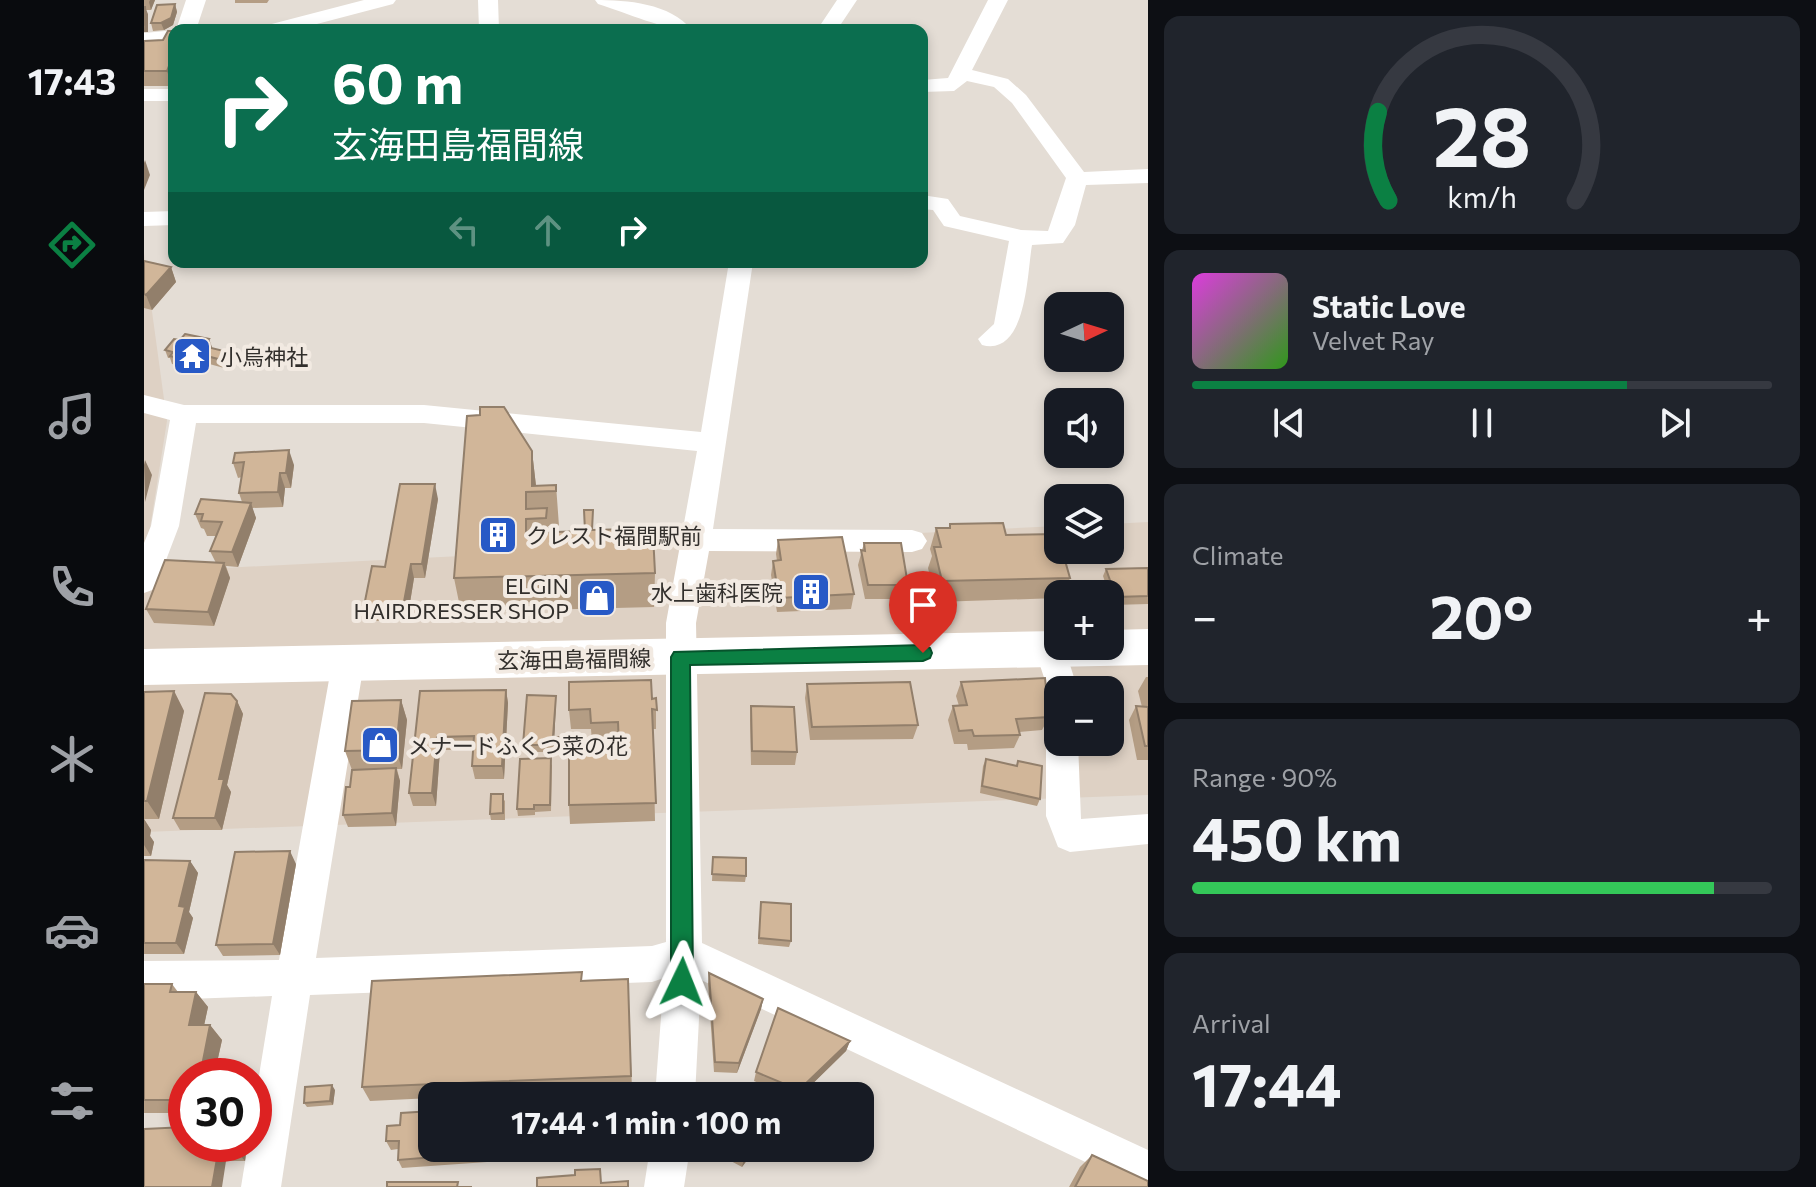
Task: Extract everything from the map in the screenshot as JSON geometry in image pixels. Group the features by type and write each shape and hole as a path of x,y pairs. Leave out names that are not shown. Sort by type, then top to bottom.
{"main road":[{"name":"玄海田島福間線","path":"144,667 680,657 1056,670 1148,647"}],"street":[{"path":"188,24 196,0"},
{"path":"292,24 386,0"},
{"path":"488,0 489,24"},
{"path":"605,0 674,24 677,0"},
{"path":"831,24 847,0"},
{"path":"928,86 947,87 963,74 978,35 998,0"},
{"path":"271,24 275,10"},
{"path":"144,39 168,36"},
{"path":"963,74 1001,83 1019,99 1077,178 1102,180 1148,176"},
{"path":"144,95 168,95"},
{"path":"928,203 940,204 952,221 1021,237 1055,238 1063,225 1077,178"},
{"path":"144,219 168,218"},
{"path":"991,339 1006,327 1021,237"},
{"path":"676,1082 684,953 681,623 740,268"},
{"path":"144,404 184,414 410,413 711,443"},
{"path":"144,581 165,526 184,414"},
{"path":"697,540 912,541"},
{"path":"261,1187 348,663"},
{"path":"1062,756 1063,816 1070,836 1148,829"},
{"path":"144,979 652,964 684,953 1148,1171"},
{"path":"664,1187 668,1162"}],"shaded area":[{"path":"144,253 167,421 150,528 144,545"},
{"path":"1148,522 1148,795 144,832 144,572 1044,527 1044,564 1124,564 1124,523"}],"building":[{"path":"175,4 171,18 161,23 151,23 157,5"},
{"path":"168,31 167,71 144,71 144,41 163,40"},
{"path":"144,261 170,268 146,295"},
{"path":"185,334 209,339 203,346 228,352 222,360 199,354 193,361 170,356 173,352 165,350 174,339 180,340"},
{"path":"480,407 504,407 532,451 532,486 556,485 556,491 526,492 526,509 547,508 546,518 526,519 526,533 585,531 584,510 593,510 592,530 630,529 653,534 655,573 454,578 467,416 480,415"},
{"path":"289,450 286,473 280,473 278,492 239,493 244,462 233,463 235,453"},
{"path":"400,484 435,484 422,564 411,564 403,607 364,606 372,566 385,567"},
{"path":"201,499 251,503 232,552 210,551 222,522 201,521 203,514 195,514"},
{"path":"1003,523 1006,535 1044,534 1044,564 1066,564 1070,578 942,581 934,547 941,547 936,528 950,528 950,524"},
{"name":"水上歯科医院","path":"842,537 854,594 779,598 773,561 781,560 778,540"},
{"path":"864,543 901,543 908,585 868,585 861,550 865,551"},
{"path":"165,560 224,563 208,612 146,609"},
{"path":"1148,568 1148,596 1124,597 1124,580 1110,580 1106,569"},
{"path":"1044,678 1044,717 1016,719 1020,735 974,736 972,730 959,731 953,706 967,705 961,682"},
{"path":"651,680 652,699 656,698 657,710 652,709 656,803 569,805 569,747 619,746 618,722 591,723 590,709 569,710 569,682"},
{"path":"910,682 918,725 812,727 807,684"},
{"path":"506,690 502,766 472,766 474,736 437,737 432,793 409,793 420,691"},
{"path":"174,691 147,801 144,801 144,692"},
{"path":"205,693 231,694 237,701 219,779 224,779 215,818 173,818"},
{"path":"527,695 556,696 553,737 579,737 579,745 523,745"},
{"path":"401,700 396,750 345,751 352,701"},
{"path":"751,706 794,707 797,752 752,751"},
{"path":"1136,706 1148,707 1148,746 1145,746"},
{"path":"551,758 550,805 517,809 520,759"},
{"path":"986,759 1017,766 1018,761 1042,766 1040,799 982,786"},
{"path":"396,768 392,813 343,815 346,787 350,787 352,770"},
{"path":"491,794 503,794 503,813 490,814"},
{"path":"290,851 273,944 216,945 235,852"},
{"path":"713,857 746,858 746,876 712,874"},
{"path":"144,860 190,861 179,906 185,907 176,943 144,943"},
{"path":"761,902 791,904 791,941 759,938"},
{"path":"582,972 581,981 628,979 631,1076 418,1082 418,1085 362,1087 372,981"},
{"path":"709,973 763,999 739,1063 715,1062"},
{"path":"144,984 172,984 170,992 196,992 189,1025 210,1025 204,1058 168,1058 168,1100 144,1100"},
{"path":"778,1008 850,1041 807,1082 780,1082 756,1072"},
{"path":"332,1085 330,1101 304,1103 305,1087"},
{"path":"418,1112 418,1158 398,1160 399,1141 386,1141 387,1126 400,1125 401,1113"},
{"path":"168,1128 168,1162 216,1162 212,1187 144,1187 144,1129"},
{"path":"1092,1155 1148,1181 1148,1187 1075,1187"},
{"path":"600,1169 601,1183 628,1181 628,1187 537,1187 537,1178 575,1175 575,1170"},
{"path":"387,1182 458,1182 457,1187 387,1187"}],"place":[{"name":"小烏神社","path":"192,356"},
{"name":"クレスト福間駅前","path":"498,535"},
{"name":"水上歯科医院","path":"811,592"},
{"name":"ELGIN HAIRDRESSER SHOP","path":"597,598"},
{"name":"メナードふくつ菜の花","path":"380,745"}],"route":[{"path":"682,982 680,657 923,653"}]}
